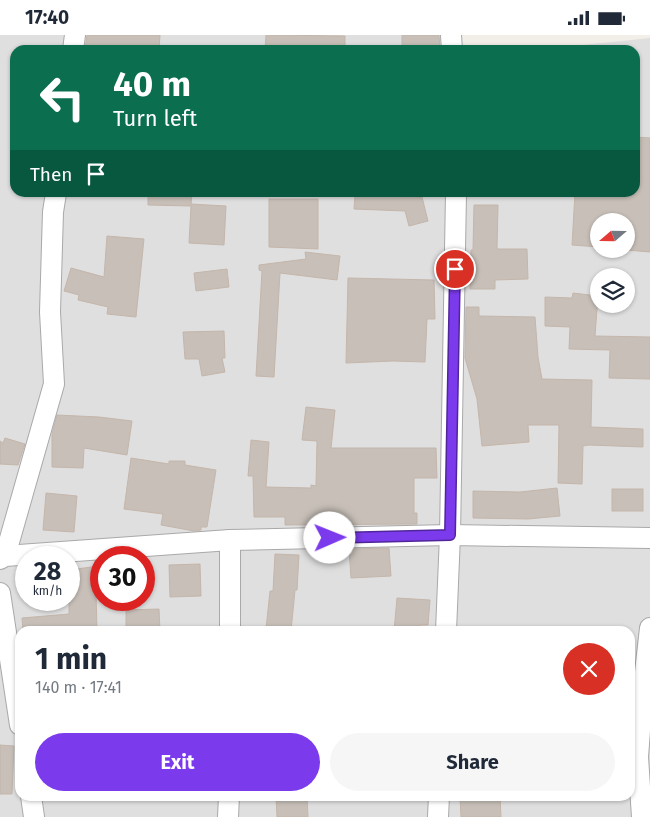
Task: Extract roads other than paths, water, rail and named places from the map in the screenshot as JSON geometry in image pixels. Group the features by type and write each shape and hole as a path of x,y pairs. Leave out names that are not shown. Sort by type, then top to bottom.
{"street":[{"path":"55,197 53,212 50,313 54,384 2,557 230,540 450,535 650,537"},
{"path":"446,626 450,535 456,197"},
{"path":"230,540 230,626"},
{"path":"0,593 15,692"},
{"path":"642,817 638,757 650,628"},
{"path":"32,801 34,817"},
{"path":"228,817 229,801"},
{"path":"438,817 439,801"}]}
